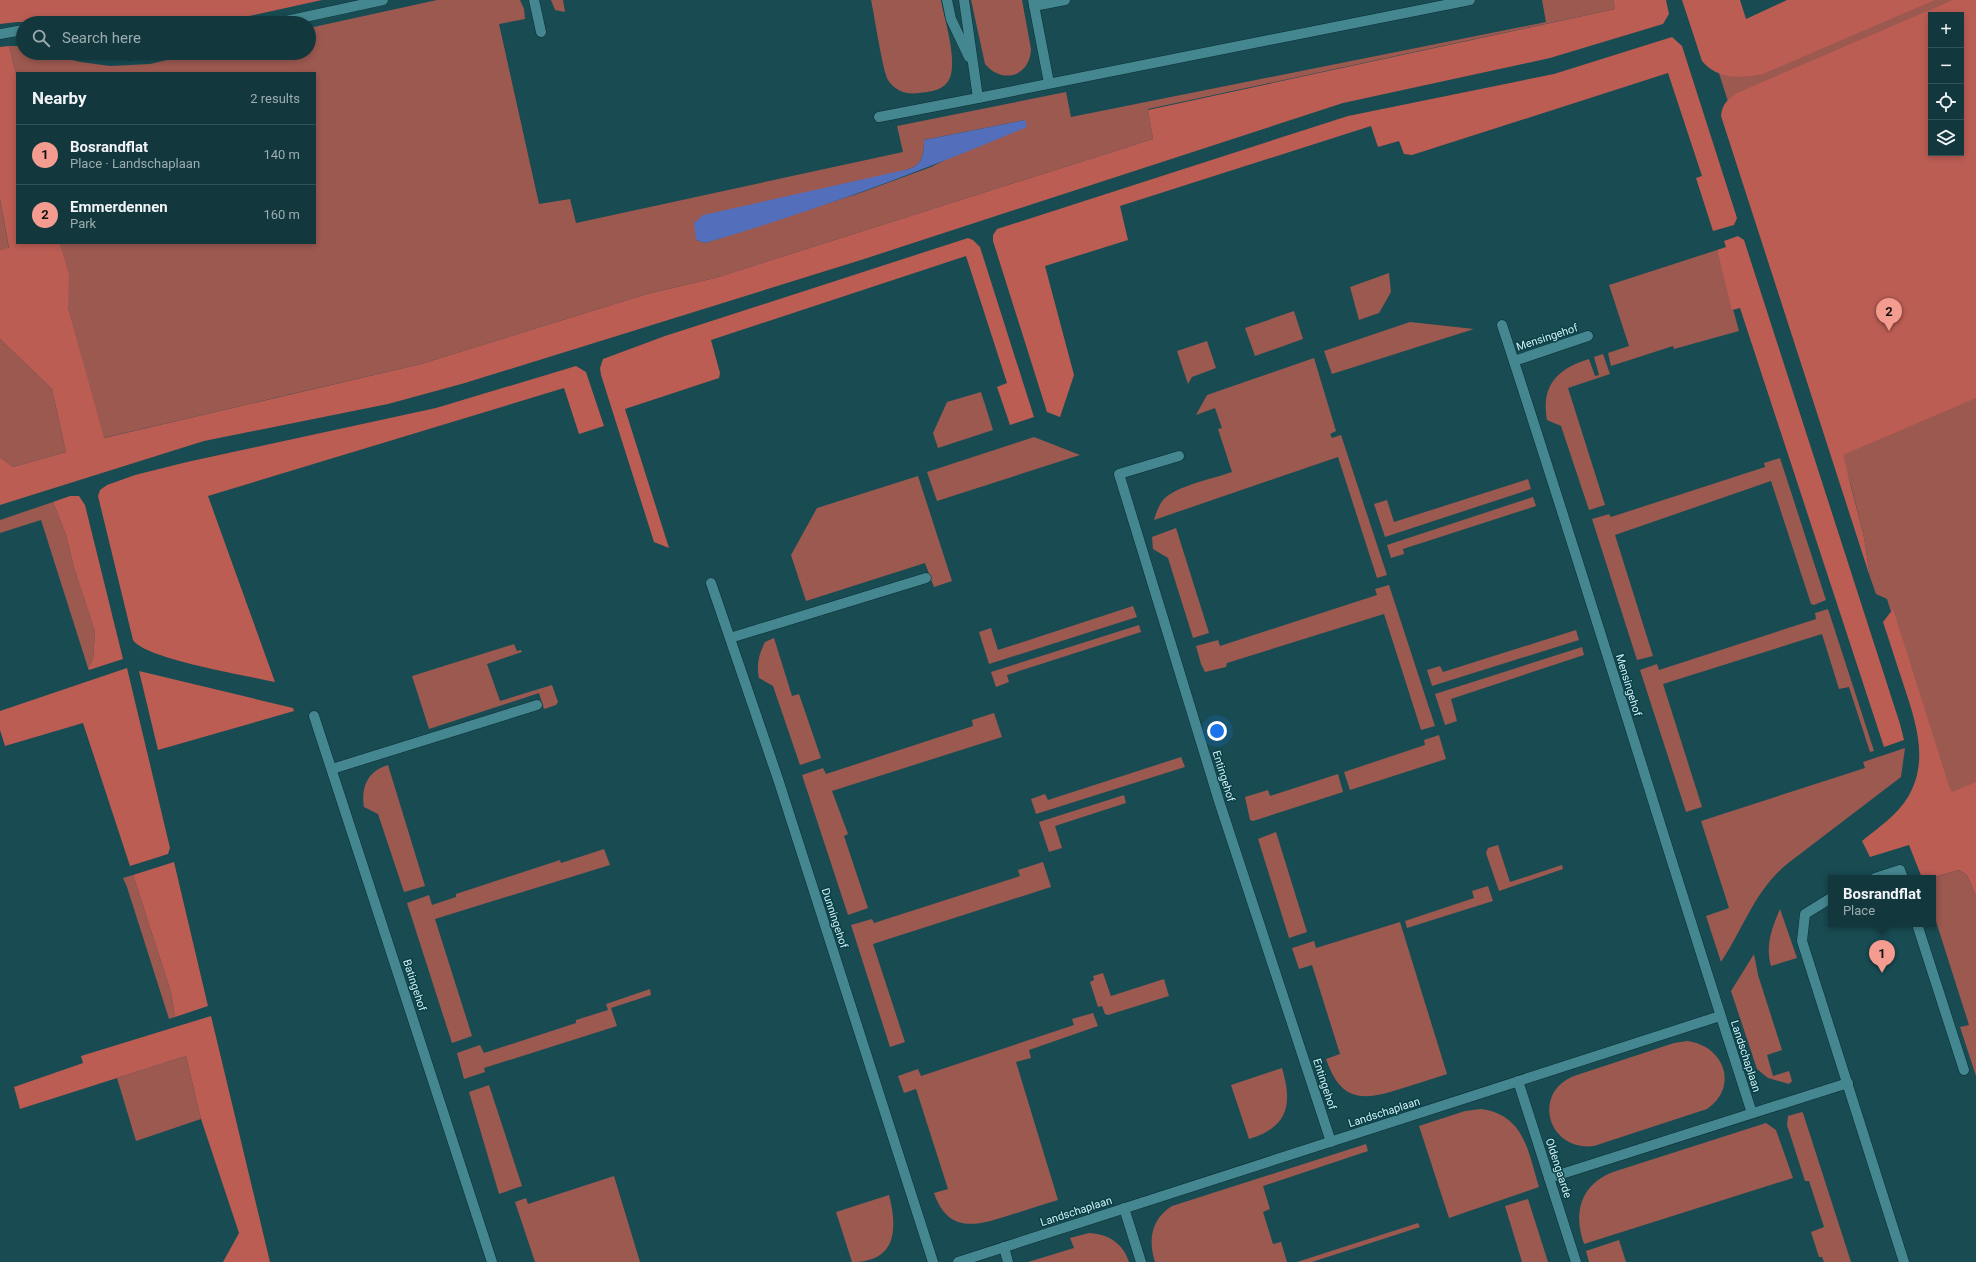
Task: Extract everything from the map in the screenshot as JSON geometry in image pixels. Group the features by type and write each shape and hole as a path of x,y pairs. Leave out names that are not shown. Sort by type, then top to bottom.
{"street":[{"path":"310,16 383,0"},
{"path":"534,0 541,32"},
{"path":"947,0 951,19 972,65"},
{"path":"964,0 972,65 978,98"},
{"path":"1049,83 1033,3 1065,0"},
{"path":"879,117 1470,0"},
{"path":"0,34 16,31"},
{"name":"Mensingehof","path":"1502,325 1567,525 1720,1016"},
{"name":"Mensingehof","path":"1514,361 1588,336"},
{"name":"Entingehof","path":"1179,456 1119,474 1219,801 1331,1142"},
{"path":"730,638 926,578"},
{"name":"Dunningehof","path":"711,583 780,787 933,1262"},
{"path":"332,769 537,704"},
{"name":"Batingehof","path":"314,716 492,1262"},
{"path":"1884,875 1900,870 1902,875"},
{"path":"1828,900 1805,914 1802,941 1904,1262"},
{"path":"1918,927 1964,1070"},
{"name":"Landschaplaan","path":"958,1262 1720,1016 1752,1113"},
{"name":"Oldengaarde","path":"1518,1081 1576,1262"},
{"path":"1549,1178 1848,1083"},
{"path":"1124,1208 1141,1262"},
{"path":"1004,1247 1008,1262"}],"shaded area":[{"path":"0,0 322,0 250,16 16,16 16,22 0,24"},
{"path":"437,0 520,0 524,9 525,19 499,24 539,204 570,199 576,223 903,152 897,126 1066,92 1071,117 1546,22 1542,0 1613,0 1615,9 1148,109 1153,139 715,278 647,294 421,364 103,438 68,307 68,275 60,244 316,244 316,72 16,72 16,74 9,46 16,46 16,60 72,60 110,66 150,64 167,60 316,60 316,26","holes":["1025,120 931,167 860,193 705,243 696,240 914,167 922,158 924,140"]},
{"path":"551,0 563,0 565,12 555,10"},
{"path":"871,0 941,0 952,57 950,78 945,85 933,91 906,93 891,84 886,75"},
{"path":"971,0 1022,0 1031,49 1026,66 1021,71 1007,76 992,70 985,64"},
{"path":"1613,0 1666,0 1669,14 1663,24 1550,58 1343,103 861,260 465,383 388,404 204,441 0,505 0,457 13,467 66,452 52,389 0,339 0,250 9,248 0,199 0,47 9,46 16,74 16,244 60,244 69,275 68,307 104,438 421,364 647,294 715,278 1153,139 1148,110 1615,9"},
{"path":"1682,0 1740,0 1746,19 1787,0 1935,0 1763,74 1738,77 1722,75 1715,72 1702,61"},
{"path":"1906,0 1976,0 1976,878 1887,599 1876,594 1870,577 1864,537 1851,485 1716,64"},
{"path":"1953,0 1976,0 1976,398 1843,455 1864,537 1870,577 1721,116 1726,102 1737,93"},
{"path":"1672,37 1682,46 1737,218 1734,225 1713,231 1696,178 1702,176 1668,73 1412,155 1404,154 1399,141 1378,147 1371,126 1120,206 1128,240 1045,266 1074,375 1060,417 1047,412 993,241 993,235 997,229 1348,116 1554,74"},
{"path":"0,199 9,249 0,250"},
{"path":"1738,236 1744,240 1900,724 1904,740 1884,747 1740,308 1732,310 1717,250 1726,247 1724,241"},
{"path":"968,238 973,240 980,247 1034,417 1010,425 997,387 1007,383 966,256 711,340 720,373 719,378 625,409 669,548 654,542 601,375 600,368 603,359 665,336"},
{"path":"1717,250 1739,331 1674,349 1673,346 1611,366 1608,353 1629,346 1609,285"},
{"path":"1389,273 1391,292 1379,313 1359,320 1350,287"},
{"path":"1294,311 1303,339 1255,356 1245,328"},
{"path":"1410,322 1474,329 1332,374 1324,351"},
{"path":"0,339 52,389 66,452 13,467 0,457"},
{"path":"1207,341 1216,368 1192,377 1188,384 1177,351"},
{"path":"1603,354 1610,374 1568,388 1605,505 1589,510 1561,426 1547,420 1546,408 1549,388 1560,373 1589,359 1595,376 1599,375 1594,357"},
{"path":"1314,358 1336,431 1330,434 1332,438 1341,435 1387,575 1377,578 1338,457 1154,520 1163,500 1177,490 1232,472 1218,429 1222,428 1215,408 1196,415 1207,395"},
{"path":"576,366 586,372 604,426 579,434 564,388 208,496 275,682 176,660 141,647 133,640 98,496 100,490 107,485 135,475 187,462 436,408"},
{"path":"981,392 993,430 938,448 933,433 947,402"},
{"path":"1034,437 1080,455 937,501 927,472"},
{"path":"1780,458 1826,600 1814,605 1811,604 1771,481 1615,535 1653,656 1637,660 1592,519 1609,514 1611,517 1765,467 1764,463"},
{"path":"918,476 952,581 934,587 925,563 806,601 791,555 817,508"},
{"path":"1528,479 1531,489 1385,537 1374,504 1387,500 1394,522"},
{"path":"70,496 79,496 85,505 123,659 89,670 88,668 93,659 95,632 74,568 66,535 53,502"},
{"path":"1533,497 1536,506 1403,549 1404,554 1391,558 1387,545"},
{"path":"53,502 66,535 74,568 95,632 93,659 88,668 41,520 0,533 0,520"},
{"path":"1176,528 1209,633 1193,638 1168,558 1153,549 1152,537"},
{"path":"1389,585 1435,726 1421,730 1384,614 1227,663 1226,667 1205,672 1201,664 1196,646 1218,640 1220,646 1377,595 1375,589"},
{"path":"1133,606 1137,617 989,664 979,632 991,628 998,650"},
{"path":"1828,609 1874,751 1870,752 1849,687 1839,689 1822,634 1663,684 1702,807 1686,812 1640,670 1657,664 1659,670 1816,619 1815,613"},
{"path":"1893,609 1952,792 1976,782 1976,896 1967,875 1959,870 1936,877 1936,875 1921,875 1909,845 1870,857 1862,841 1887,821 1904,804 1915,783 1918,769 1919,754 1916,726 1883,622"},
{"path":"1139,625 1141,632 1007,675 1009,682 996,687 991,672"},
{"path":"1576,630 1579,640 1432,686 1427,670 1440,666 1443,672"},
{"path":"774,638 792,696 799,694 821,758 800,765 773,686 759,678 758,664 761,651 765,642"},
{"path":"514,644 517,651 521,650 522,652 487,664 500,701 552,685 558,702 556,705 544,709 539,693 429,729 412,676"},
{"path":"1582,647 1584,655 1451,699 1457,721 1445,725 1435,694"},
{"path":"127,668 170,848 168,854 130,866 83,723 5,746 0,730 0,711"},
{"path":"139,671 293,708 294,711 158,750"},
{"path":"994,713 1002,737 832,791 848,834 844,836 868,908 848,915 802,775 823,768 826,774 973,726 972,720"},
{"path":"1439,735 1446,759 1350,790 1344,772 1425,745 1424,740"},
{"path":"1905,748 1901,777 1776,874 1750,910 1721,962 1706,916 1729,908 1701,821 1865,768 1863,762"},
{"path":"1181,757 1185,767 1036,814 1031,799 1045,794 1048,800"},
{"path":"388,765 425,886 404,892 378,814 364,807 363,799 367,780 375,771"},
{"path":"1338,774 1343,792 1253,821 1250,820 1245,797 1268,790 1270,796"},
{"path":"1124,795 1126,803 1055,826 1062,848 1049,852 1039,822"},
{"path":"1276,832 1307,932 1289,938 1258,839"},
{"path":"1498,845 1510,882 1562,865 1563,869 1499,891 1486,853 1488,848"},
{"path":"604,849 610,865 435,919 472,1036 452,1043 407,903 429,895 432,905 456,897 456,894 560,860 561,863"},
{"path":"174,862 208,1006 175,1017 171,992 133,875"},
{"path":"1043,862 1051,887 873,944 905,1042 890,1047 851,925 872,919 874,923 1020,876 1018,870"},
{"path":"1959,870 1967,875 1976,896 1976,1076 1960,1027 1969,1025 1936,921 1936,877"},
{"path":"133,875 171,992 175,1017 169,1019 123,878"},
{"path":"1488,886 1493,901 1407,928 1405,921 1474,898 1472,891"},
{"path":"1780,909 1797,958 1771,966 1769,958 1770,937"},
{"path":"1400,922 1447,1074 1387,1093 1364,1096 1354,1095 1346,1091 1339,1084 1326,1059 1340,1054 1312,965 1299,969 1292,948 1314,941 1316,948"},
{"path":"1754,954 1758,975 1782,1050 1767,1055 1773,1076 1789,1071 1792,1081 1789,1084 1768,1078 1757,1069 1731,991"},
{"path":"1103,973 1111,996 1164,979 1169,996 1108,1015 1105,1014 1102,1006 1098,1007 1090,982 1094,980 1093,976"},
{"path":"650,989 651,995 611,1008 617,1026 484,1068 485,1072 464,1079 457,1053 480,1045 484,1053 576,1023 576,1020 608,1010 606,1004"},
{"path":"1093,1013 1098,1026 1029,1050 1031,1058 1016,1062 1058,1200 986,1222 965,1224 955,1221 947,1215 940,1206 934,1193 948,1189 916,1089 904,1093 898,1076 918,1069 921,1076 1074,1025 1072,1019"},
{"path":"211,1016 270,1262 223,1262 239,1233 201,1119 186,1056 20,1109 14,1087 83,1063 81,1056"},
{"path":"1687,1041 1700,1044 1710,1050 1718,1058 1723,1068 1725,1078 1723,1089 1717,1100 1707,1109 1594,1146 1578,1145 1565,1140 1556,1131 1551,1120 1549,1107 1553,1095 1561,1084 1574,1076 1674,1043"},
{"path":"186,1056 201,1119 136,1141 117,1078"},
{"path":"1282,1068 1287,1093 1287,1104 1284,1113 1272,1128 1249,1139 1231,1085"},
{"path":"489,1085 522,1186 499,1194 469,1092"},
{"path":"1481,1109 1496,1113 1507,1119 1516,1127 1527,1149 1539,1187 1449,1218 1419,1126 1465,1111"},
{"path":"1802,1112 1851,1262 1824,1262 1822,1257 1819,1257 1811,1232 1824,1227 1809,1181 1805,1181 1787,1125 1788,1116"},
{"path":"1766,1123 1776,1130 1793,1178 1584,1244 1579,1222 1582,1201 1586,1192 1593,1184 1602,1178 1613,1172"},
{"path":"1366,1144 1368,1151 1263,1186 1270,1209 1263,1212 1273,1244 1281,1242 1287,1262 1155,1262 1152,1246 1153,1231 1160,1217 1172,1206"},
{"path":"614,1176 640,1262 535,1262 515,1202 526,1198 528,1204"},
{"path":"889,1195 893,1220 893,1232 890,1242 885,1250 878,1256 867,1261 852,1262 836,1212"},
{"path":"1528,1199 1548,1262 1522,1262 1505,1206"},
{"path":"1418,1223 1420,1227 1312,1262 1297,1262"},
{"path":"1089,1233 1102,1235 1114,1241 1123,1250 1129,1262 1028,1262 1074,1248 1070,1238"},
{"path":"1619,1240 1626,1262 1589,1262 1586,1251"}],"water":[{"path":"1025,120 1027,127 868,190 787,218 705,243 696,240 694,223 703,215 909,169 914,167 922,158 924,140"}],"place":[{"name":"Emmerdennen","path":"1889,331"},
{"name":"Bosrandflat","path":"1882,973"}]}
